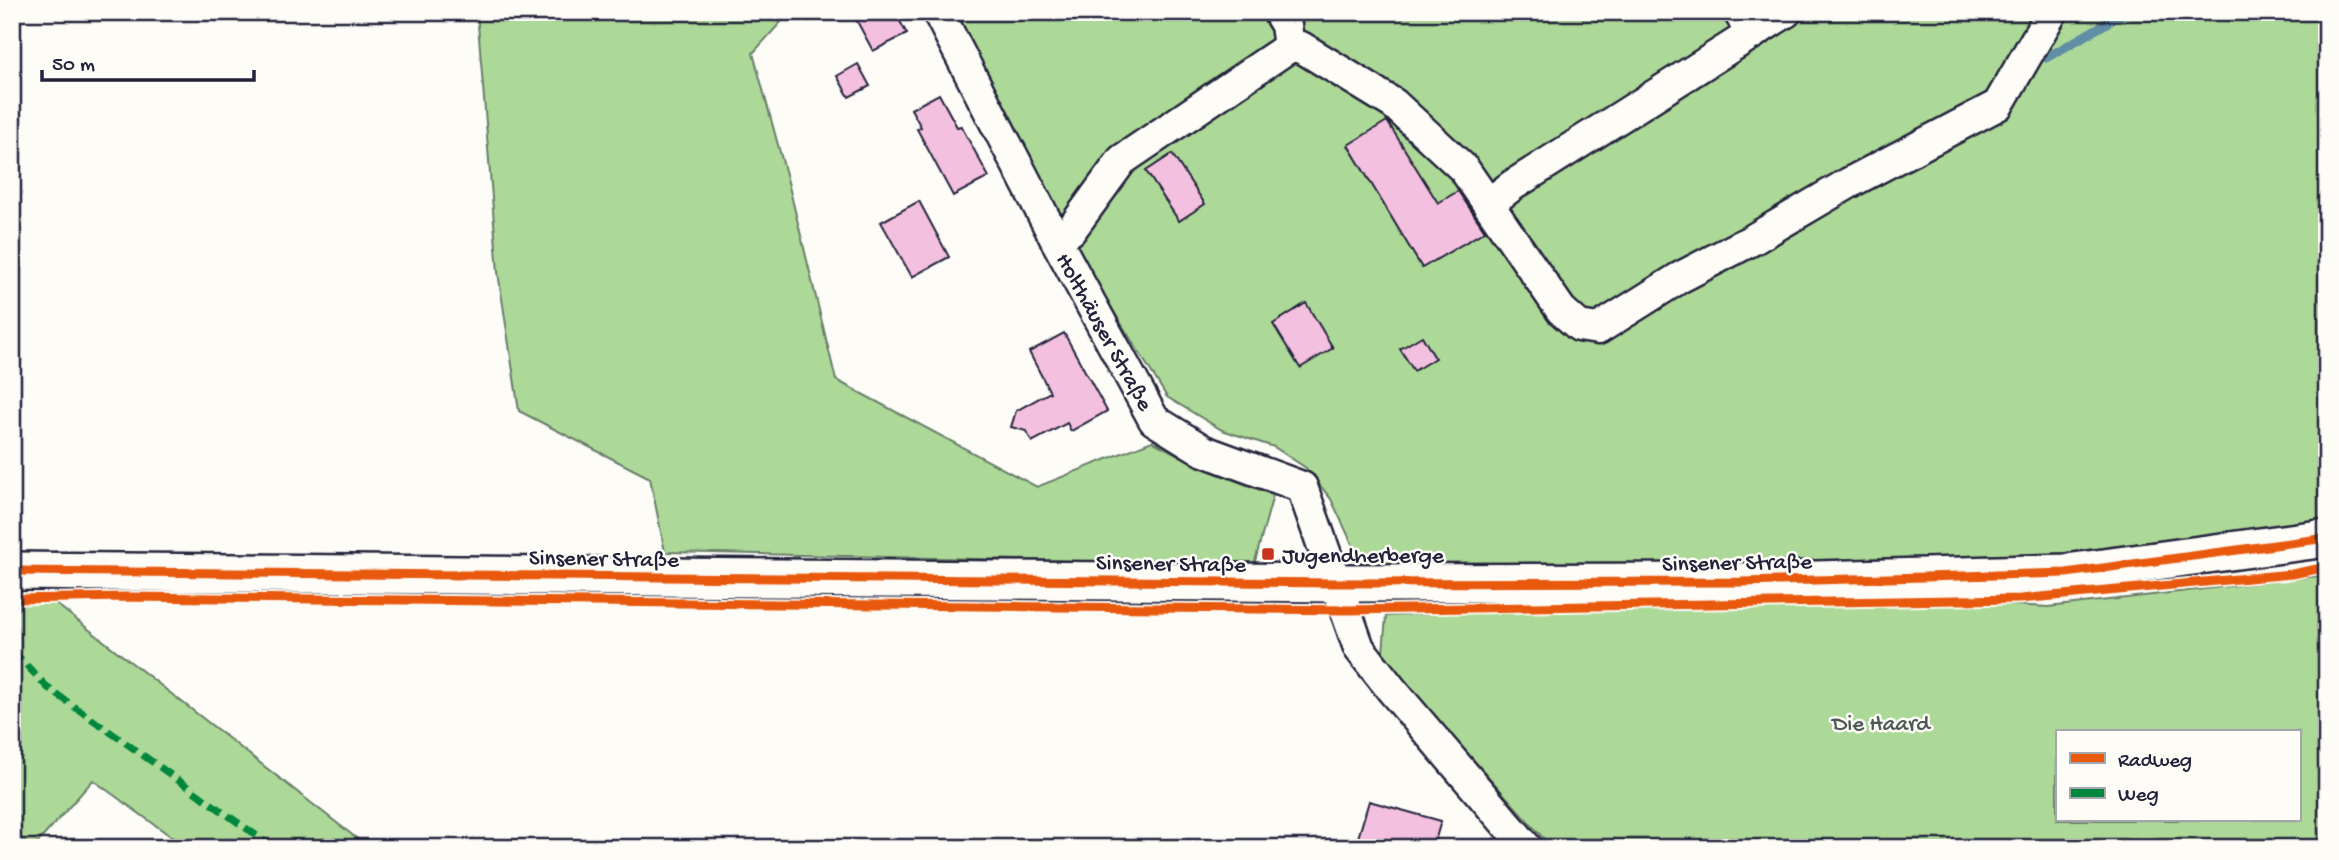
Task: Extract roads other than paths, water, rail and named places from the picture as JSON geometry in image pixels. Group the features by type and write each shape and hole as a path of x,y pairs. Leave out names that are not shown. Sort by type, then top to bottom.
{"main road":[{"name":"Sinsener Straße","path":"12,571 1335,583 1741,582 2066,573 2327,538"}],"street":[{"name":"Holthäuser Straße","path":"938,12 1056,240 1154,419 1203,451 1302,487 1359,648 1528,848"},
{"path":"1278,12 1286,25 1289,47"},
{"path":"1488,204 1745,23 1786,12"},
{"path":"1056,240 1071,230 1122,160 1289,47 1301,47 1394,104 1464,169 1561,310 1580,326 1598,329 1679,278 1752,240 1849,183 1998,105 2052,12"}],"waterway":[{"path":"2046,58 2126,12"},
{"path":"2321,12 2327,20"}],"place":[{"name":"Jugendherberge","path":"1268,554"}],"park label":[{"name":"Die Haard","path":"1881,722"}]}
